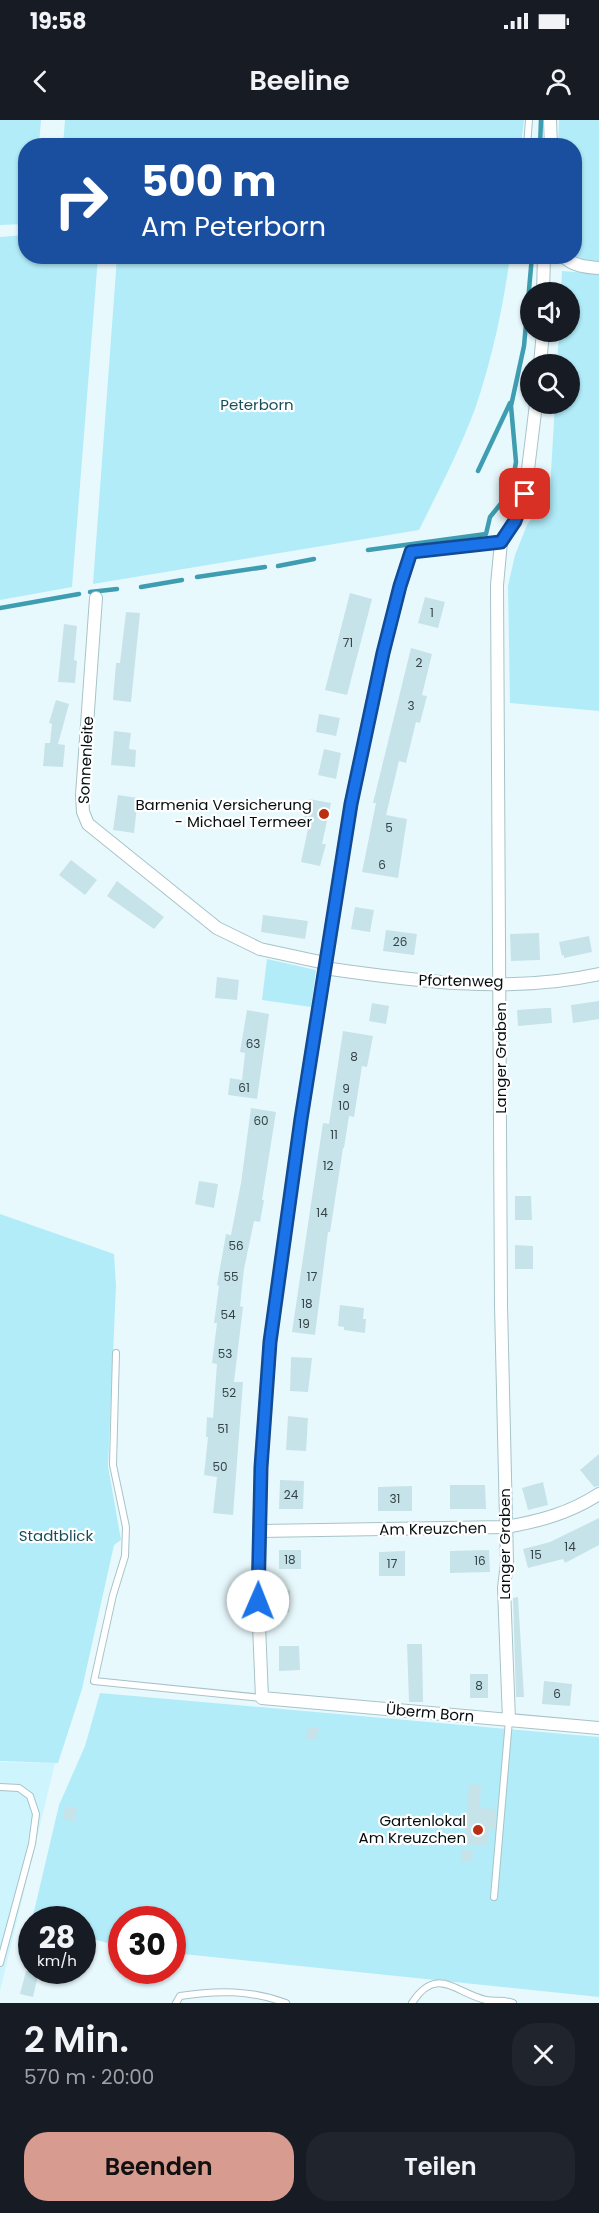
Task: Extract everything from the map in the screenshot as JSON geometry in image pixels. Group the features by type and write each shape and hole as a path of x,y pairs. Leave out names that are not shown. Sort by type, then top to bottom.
{"street":[{"path":"550,120 551,138"},
{"path":"543,282 544,264"},
{"path":"574,264 599,268"},
{"name":"Langer Graben","path":"509,1720 504,1588 507,1562 501,1305 497,585 501,542 515,521 525,494 535,414"},
{"path":"262,1698 258,1601 261,1467 270,1342 324,966 351,804 383,653 411,552 501,542"},
{"name":"Sonnenleite","path":"96,598 82,795 83,812 87,824 191,908"},
{"name":"Pfortenweg","path":"191,908 217,928 260,949 324,966 407,980 501,983 543,981 599,974"},
{"name":"Am Kreuzchen","path":"260,1531 506,1527 537,1522 568,1511 599,1494"},
{"name":"Überm Born","path":"262,1698 599,1728"}],"lane":[{"path":"528,138 529,120"},
{"path":"116,1353 113,1465 126,1527 125,1556 113,1595 94,1681 262,1698"},
{"path":"494,1897 509,1720"},
{"path":"0,1787 19,1788 30,1796 36,1814 32,1844 0,1964"},
{"path":"412,2003 428,1988 439,1983 450,1984 488,2000 504,1999 513,2003"},
{"path":"176,2003 180,1995 206,1992 265,1995 286,2003"}],"shaded area":[{"path":"0,1762 55,1763 21,1906 18,1906 18,1916 0,1991"}],"green space":[{"path":"0,120 41,120 40,138 18,138 18,224 0,225"},
{"path":"65,120 524,120 522,138 64,138"},
{"path":"559,120 599,120 599,263 582,261 582,138 558,138"},
{"path":"18,236 18,264 97,264 72,587 0,600 0,237"},
{"name":"Peterborn","path":"116,264 509,264 487,372 475,409 456,455 419,530 93,584"},
{"path":"562,271 599,274 599,711 510,703 508,586 515,555 527,525 550,489 554,414 580,414 580,354 558,354 558,342 580,342 580,282 561,282"},
{"path":"267,959 316,970 311,1007 262,1000"},
{"name":"Stadtblick","path":"0,1214 114,1254 116,1286 108,1466 121,1540 114,1545 82,1689 58,1763 0,1761"},
{"path":"100,1693 599,1737 599,1997 186,1954 186,1906 108,1906 108,1943 96,1940 96,1906 35,1906 59,1805 85,1746"}],"building":[{"path":"350,593 372,599 347,695 325,690"},
{"path":"425,597 445,602 438,628 418,623"},
{"path":"126,612 140,613 131,702 113,700 116,663 120,663"},
{"path":"64,624 77,626 74,660 77,661 75,683 58,682"},
{"path":"411,648 432,654 422,695 427,696 420,723 416,722 406,763 399,761 386,815 407,819 398,878 362,872 376,803 373,803"},
{"path":"56,700 69,704 58,744 65,745 63,767 43,766 45,743 50,743 52,724 49,723"},
{"path":"319,714 340,718 336,736 316,732"},
{"path":"114,731 131,733 129,749 136,750 135,767 111,765"},
{"path":"324,749 341,753 336,779 318,775"},
{"path":"118,795 138,798 134,833 113,830"},
{"path":"309,799 331,803 322,844 326,844 320,866 301,862 309,824 303,823"},
{"path":"71,860 97,880 85,895 59,875"},
{"path":"117,881 164,917 154,929 107,896"},
{"path":"355,907 374,910 370,932 351,929"},
{"path":"263,915 308,921 305,939 261,932"},
{"path":"386,930 417,934 414,955 383,951"},
{"path":"539,933 540,960 511,961 510,934"},
{"path":"589,936 592,952 564,958 564,955 562,956 559,942"},
{"path":"217,977 239,980 237,1000 215,998"},
{"path":"599,1001 599,1019 573,1023 571,1005"},
{"path":"372,1003 389,1006 386,1024 369,1021"},
{"path":"551,1008 552,1023 518,1026 517,1010"},
{"path":"247,1010 269,1014 257,1099 228,1095 230,1078 242,1080 245,1053 240,1052"},
{"path":"343,1031 373,1036 367,1067 362,1066 354,1117 349,1116 330,1232 328,1232 315,1335 292,1332 323,1123 329,1124"},
{"path":"251,1108 276,1112 260,1222 254,1221 244,1269 240,1306 243,1307 234,1382 243,1382 233,1515 213,1513 217,1477 204,1475 208,1437 206,1437 207,1417 213,1418 217,1364 212,1363 217,1323 214,1323 219,1286 217,1285 226,1234 231,1235 241,1183"},
{"path":"199,1181 218,1184 214,1208 195,1204"},
{"path":"515,1196 531,1196 532,1220 515,1220"},
{"path":"515,1245 533,1246 533,1269 515,1269"},
{"path":"340,1305 364,1308 365,1333 344,1330 344,1327 338,1326"},
{"path":"291,1357 312,1358 308,1392 290,1391"},
{"path":"288,1416 308,1418 306,1451 286,1450"},
{"path":"599,1454 599,1486 594,1487 580,1470"},
{"path":"280,1480 304,1481 303,1509 279,1509"},
{"path":"543,1482 548,1505 528,1510 522,1488"},
{"path":"450,1485 485,1485 486,1509 450,1509"},
{"path":"412,1486 412,1511 378,1511 378,1487"},
{"path":"599,1518 599,1545 565,1563 563,1559 528,1568 523,1549 550,1542"},
{"path":"279,1550 301,1550 301,1569 279,1569"},
{"path":"489,1550 490,1572 450,1573 450,1551"},
{"path":"405,1551 405,1576 379,1576 379,1552"},
{"path":"275,1589 290,1590 289,1612 275,1612"},
{"path":"518,1597 524,1697 516,1697 513,1598"},
{"path":"407,1644 422,1644 423,1702 409,1702"},
{"path":"279,1646 299,1646 300,1670 279,1671"},
{"path":"470,1674 488,1674 488,1698 470,1698"},
{"path":"544,1681 572,1684 570,1706 542,1704"},
{"path":"307,1727 319,1728 317,1740 306,1739"},
{"path":"469,1784 481,1785 480,1808 496,1809 495,1829 489,1828 488,1846 464,1844"},
{"path":"65,1806 77,1808 75,1821 63,1819"},
{"path":"462,1849 473,1850 472,1862 461,1861"},
{"path":"23,1984 36,1984 33,1997 20,1994"}],"waterway":[{"path":"540,138 541,120"},
{"path":"368,550 486,534 490,517 507,496 516,462 511,406 524,346 531,264"},
{"path":"478,471 510,403"},
{"path":"278,566 314,559"},
{"path":"197,577 265,567"},
{"path":"141,587 182,580"},
{"path":"90,592 117,589"},
{"path":"0,608 79,594"}],"place":[{"name":"Barmenia Versicherung - Michael Termeer","path":"324,814"},
{"name":"Gartenlokal Am Kreuzchen","path":"478,1830"}],"route":[{"path":"258,1601 261,1467 270,1342 324,968 351,804 383,653 411,552 501,542 515,521 525,494"}]}
